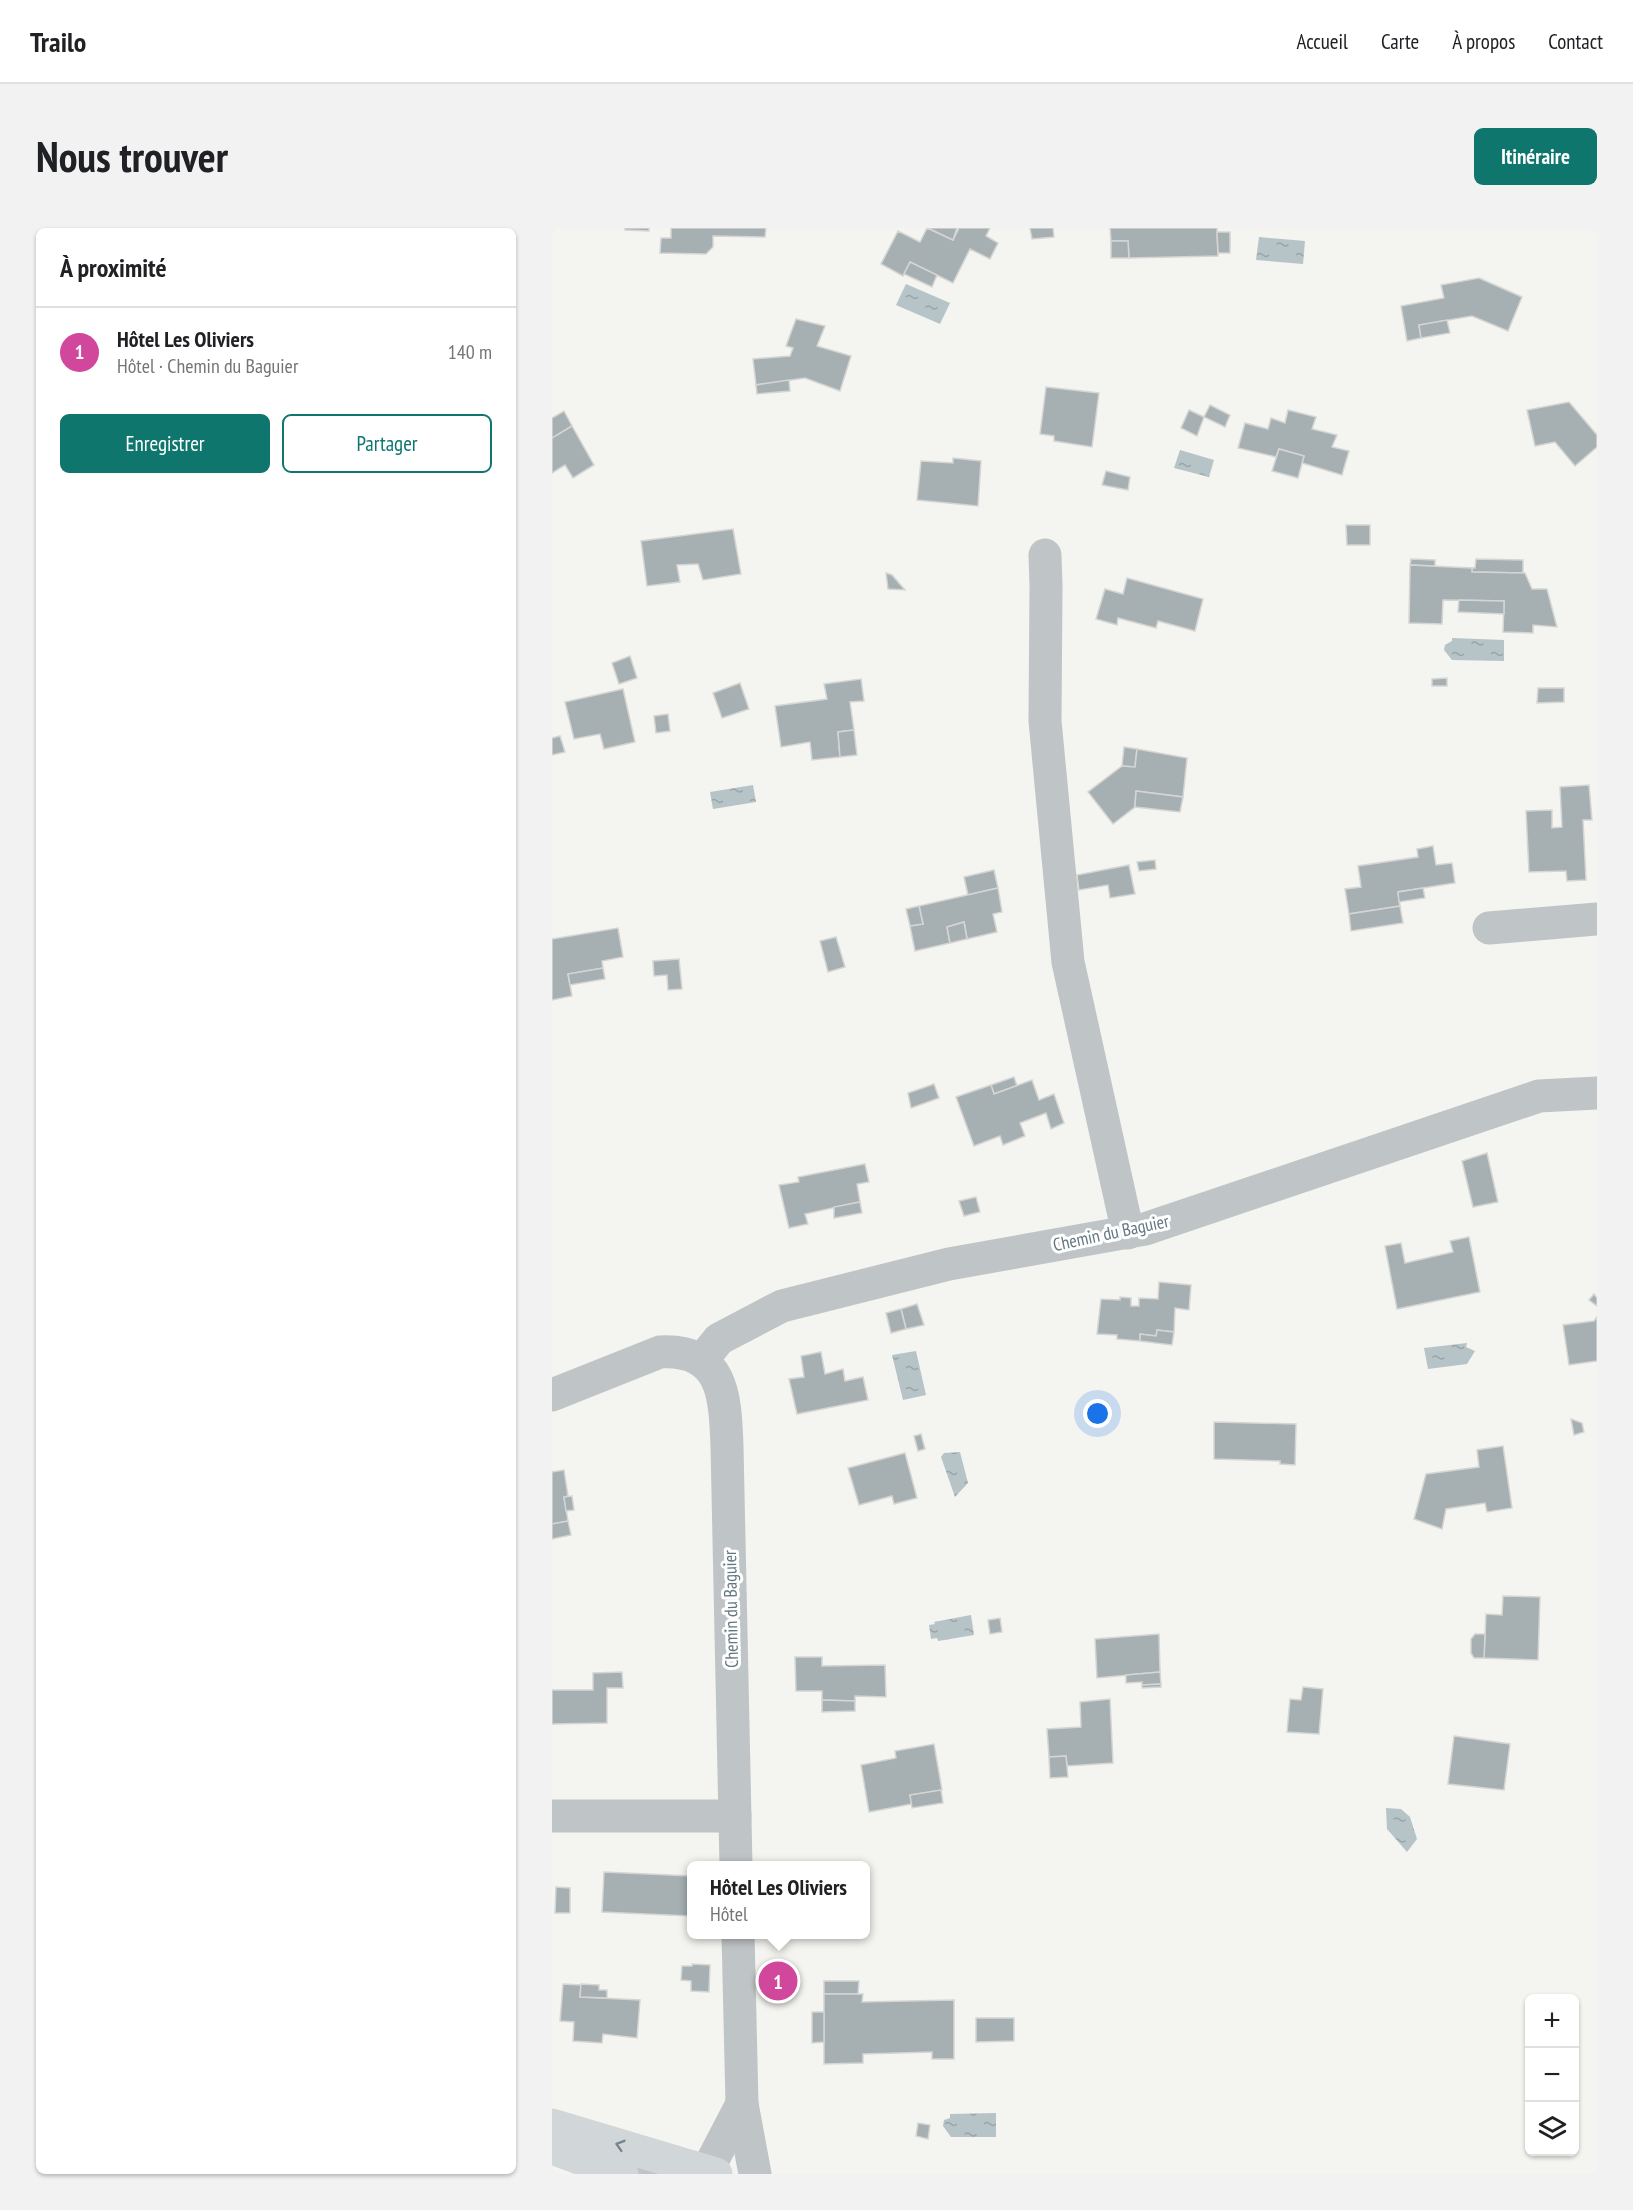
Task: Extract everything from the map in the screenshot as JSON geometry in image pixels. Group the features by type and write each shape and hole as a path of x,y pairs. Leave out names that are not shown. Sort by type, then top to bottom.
{"main road":[{"path":"552,2125 708,2173"},
{"path":"552,2148 621,2174"}],"street":[{"path":"1044,555 1046,586 1044,721 1068,963 1128,1233"},
{"path":"1489,928 1597,919"},
{"name":"Chemin du Baguier","path":"736,1861 726,1410 716,1374 702,1360 719,1339 782,1306 949,1264 1145,1229 1539,1096 1597,1093"},
{"path":"552,1395 660,1352 678,1351 702,1360"},
{"path":"552,1816 735,1816"},
{"path":"738,1939 742,2104 755,2174"},
{"path":"708,2173 742,2104"},
{"path":"621,2174 639,2171 662,2174"}],"water":[{"path":"1259,237 1305,241 1303,264 1256,260"},
{"path":"906,284 950,303 940,324 896,305"},
{"path":"1180,450 1214,460 1209,477 1174,468"},
{"path":"1452,638 1504,640 1504,661 1452,660 1444,650 1445,645 1452,641"},
{"path":"753,785 756,802 713,809 710,792"},
{"path":"1467,1343 1466,1347 1475,1351 1467,1364 1428,1369 1424,1348"},
{"path":"916,1351 926,1395 903,1400 892,1355"},
{"path":"960,1452 968,1483 955,1497 941,1457 944,1453"},
{"path":"971,1615 974,1635 938,1641 937,1638 931,1639 929,1625 935,1624 934,1622"},
{"path":"1386,1808 1401,1809 1410,1817 1417,1839 1407,1852 1387,1829"},
{"path":"996,2113 996,2137 951,2137 943,2126 944,2120 950,2118 950,2114"}],"building":[{"path":"625,228 649,228 649,231 625,230"},
{"path":"671,228 766,228 765,237 713,236 713,247 706,254 660,253 661,238 671,238"},
{"path":"927,228 953,240 959,228 990,228 986,236 998,243 990,259 970,249 953,283 910,262 903,276 881,264 898,231 920,242"},
{"path":"931,228 957,228 953,240 930,229"},
{"path":"1030,228 1053,228 1054,237 1032,239"},
{"path":"1110,228 1217,228 1218,256 1129,258 1128,241 1111,241"},
{"path":"1217,232 1230,232 1230,253 1218,253"},
{"path":"1111,241 1128,241 1129,258 1111,258"},
{"path":"910,262 937,275 932,287 904,274"},
{"path":"1479,278 1522,297 1508,331 1472,316 1419,325 1421,338 1407,341 1401,306 1444,298 1441,285"},
{"path":"796,319 825,326 817,346 851,356 840,391 805,378 756,385 753,359 790,356 793,348 786,346"},
{"path":"1447,320 1450,333 1421,338 1419,325"},
{"path":"789,380 790,391 757,394 756,385"},
{"path":"1046,387 1099,393 1092,447 1054,441 1054,436 1040,434"},
{"path":"1569,402 1597,435 1597,447 1575,466 1555,442 1535,446 1527,410"},
{"path":"1210,405 1230,415 1225,427 1204,417"},
{"path":"1189,410 1204,417 1197,436 1181,428"},
{"path":"1288,410 1316,417 1312,429 1337,435 1332,447 1349,451 1342,475 1302,463 1304,456 1279,449 1276,457 1238,448 1245,423 1268,429 1271,418 1285,423"},
{"path":"564,411 572,426 552,438 552,418"},
{"path":"572,426 594,465 573,478 565,465 552,473 552,438"},
{"path":"1279,449 1304,456 1298,478 1272,471"},
{"path":"953,458 981,461 978,506 917,500 921,461 953,463"},
{"path":"1106,471 1130,477 1128,490 1102,485"},
{"path":"1346,525 1370,525 1370,545 1347,545"},
{"path":"733,529 741,574 703,580 698,564 677,565 680,582 647,586 641,541"},
{"path":"1411,559 1435,560 1435,566 1410,565"},
{"path":"1476,559 1523,560 1523,573 1472,572"},
{"path":"1410,565 1472,568 1472,572 1525,573 1532,589 1547,589 1557,627 1533,625 1533,633 1503,632 1504,601 1443,600 1442,624 1409,623"},
{"path":"886,573 892,575 905,590 888,589"},
{"path":"1127,578 1203,599 1195,631 1158,621 1156,628 1118,618 1117,625 1096,619 1105,589 1123,594"},
{"path":"1459,600 1504,601 1504,614 1458,612"},
{"path":"630,656 637,678 619,684 612,663"},
{"path":"1447,678 1447,686 1432,686 1432,679"},
{"path":"861,679 864,701 850,702 854,730 838,732 840,757 812,760 810,742 781,747 775,706 827,699 824,684"},
{"path":"740,683 749,709 722,718 713,693"},
{"path":"1538,688 1564,688 1564,702 1537,703"},
{"path":"623,689 635,742 604,749 600,734 574,739 565,702"},
{"path":"668,714 670,731 656,733 654,716"},
{"path":"854,730 857,755 840,757 838,732"},
{"path":"560,736 565,752 552,755 552,738"},
{"path":"1124,747 1137,749 1135,767 1122,766"},
{"path":"1137,749 1187,758 1183,797 1136,791 1135,807 1113,824 1088,792 1122,766 1135,767"},
{"path":"1589,785 1592,820 1583,820 1586,880 1567,881 1566,871 1529,872 1526,811 1552,810 1552,828 1562,827 1560,787"},
{"path":"1136,791 1183,797 1180,812 1135,807"},
{"path":"1433,846 1436,865 1452,863 1455,883 1398,892 1400,906 1349,914 1345,889 1361,887 1358,866 1418,857 1417,849"},
{"path":"1155,860 1156,869 1139,871 1137,862"},
{"path":"1129,865 1135,894 1110,898 1108,885 1079,890 1077,875"},
{"path":"994,870 998,888 968,895 964,877"},
{"path":"998,888 1002,912 993,914 997,932 967,939 964,922 947,927 950,943 915,951 910,926 923,924 919,906"},
{"path":"1423,888 1425,898 1399,902 1398,892"},
{"path":"919,906 923,924 910,926 906,909"},
{"path":"1400,906 1403,923 1351,931 1349,914"},
{"path":"964,922 967,939 950,943 947,927"},
{"path":"618,928 623,957 602,961 603,968 568,974 572,996 552,1000 552,939"},
{"path":"836,937 845,967 828,972 820,941"},
{"path":"679,959 682,989 668,990 667,975 654,976 653,961"},
{"path":"603,968 605,979 570,985 568,974"},
{"path":"1014,1077 1017,1086 994,1094 991,1085"},
{"path":"1032,1080 1039,1100 1054,1094 1064,1123 1051,1129 1046,1113 1020,1123 1025,1136 1003,1145 1000,1136 974,1146 956,1097 991,1085 994,1094"},
{"path":"934,1084 939,1098 911,1108 908,1093"},
{"path":"1487,1153 1498,1202 1473,1207 1462,1161"},
{"path":"865,1164 869,1182 857,1184 860,1202 805,1214 808,1224 789,1228 779,1185 799,1182 798,1177"},
{"path":"976,1197 980,1212 964,1216 959,1201"},
{"path":"860,1202 862,1213 834,1218 834,1207"},
{"path":"1469,1237 1480,1292 1397,1309 1385,1246 1401,1243 1405,1263 1453,1252 1450,1241"},
{"path":"1159,1282 1191,1285 1189,1310 1175,1308 1174,1332 1157,1330 1156,1336 1140,1334 1140,1341 1117,1339 1117,1335 1097,1334 1101,1299 1131,1298 1131,1306 1139,1306 1139,1298 1158,1299"},
{"path":"1594,1294 1597,1298 1597,1306 1589,1300"},
{"path":"917,1304 924,1325 906,1329 901,1309"},
{"path":"901,1309 906,1329 891,1333 886,1313"},
{"path":"1597,1317 1597,1361 1569,1365 1563,1325 1594,1321"},
{"path":"1157,1330 1174,1332 1172,1345 1140,1341 1140,1334 1156,1336"},
{"path":"821,1352 825,1374 843,1369 845,1381 863,1377 868,1400 797,1414 789,1379 804,1377 801,1356"},
{"path":"1571,1419 1582,1423 1584,1432 1574,1435"},
{"path":"1214,1422 1296,1424 1295,1465 1280,1464 1280,1461 1214,1459"},
{"path":"921,1434 925,1449 918,1451 914,1436"},
{"path":"1503,1446 1512,1508 1487,1512 1485,1503 1446,1509 1442,1529 1414,1519 1426,1474 1479,1467 1477,1450"},
{"path":"905,1453 917,1498 894,1504 892,1496 859,1505 848,1468"},
{"path":"564,1470 568,1496 564,1497 568,1521 552,1524 552,1472"},
{"path":"572,1496 574,1510 566,1511 564,1497"},
{"path":"568,1521 571,1535 552,1539 552,1524"},
{"path":"1503,1596 1540,1597 1538,1660 1484,1658 1486,1614 1502,1615"},
{"path":"1000,1618 1002,1632 990,1634 988,1620"},
{"path":"1159,1634 1160,1672 1097,1678 1095,1639"},
{"path":"1475,1634 1485,1634 1484,1658 1474,1658 1471,1653 1471,1639"},
{"path":"795,1657 822,1657 822,1666 885,1665 886,1697 855,1696 855,1701 822,1700 822,1691 796,1691"},
{"path":"622,1672 623,1688 607,1688 607,1723 552,1724 552,1690 593,1690 593,1673"},
{"path":"1160,1672 1161,1684 1126,1683 1126,1675"},
{"path":"1161,1684 1161,1687 1142,1688 1142,1685"},
{"path":"1303,1687 1323,1689 1319,1734 1287,1732 1290,1699 1301,1700"},
{"path":"1110,1699 1113,1763 1067,1766 1066,1756 1049,1757 1047,1729 1081,1727 1080,1702"},
{"path":"822,1700 855,1701 855,1711 822,1712"},
{"path":"1454,1736 1510,1744 1504,1790 1448,1784"},
{"path":"934,1744 942,1790 910,1795 912,1804 869,1812 861,1765 896,1758 895,1751"},
{"path":"1066,1756 1068,1777 1050,1778 1049,1757"},
{"path":"941,1790 943,1803 912,1808 910,1795"},
{"path":"604,1872 687,1876 687,1916 602,1912"},
{"path":"556,1887 570,1888 570,1913 555,1913"},
{"path":"692,1964 710,1965 709,1992 691,1991 691,1981 681,1980 682,1966 692,1966"},
{"path":"824,1981 859,1981 858,1994 824,1994"},
{"path":"563,1984 581,1985 580,1997 640,2000 637,2038 603,2034 602,2043 573,2041 574,2022 560,2021"},
{"path":"581,1984 599,1985 599,1990 607,1990 607,1998 580,1997"},
{"path":"824,1994 863,1994 862,2002 954,2000 954,2059 932,2059 932,2052 863,2054 863,2063 824,2064"},
{"path":"812,2012 824,2012 824,2042 812,2043"},
{"path":"976,2018 1014,2018 1014,2041 976,2042"},
{"path":"918,2123 930,2125 928,2139 916,2136"}],"place":[{"name":"Hôtel Les Oliviers","path":"778,1981"}]}
